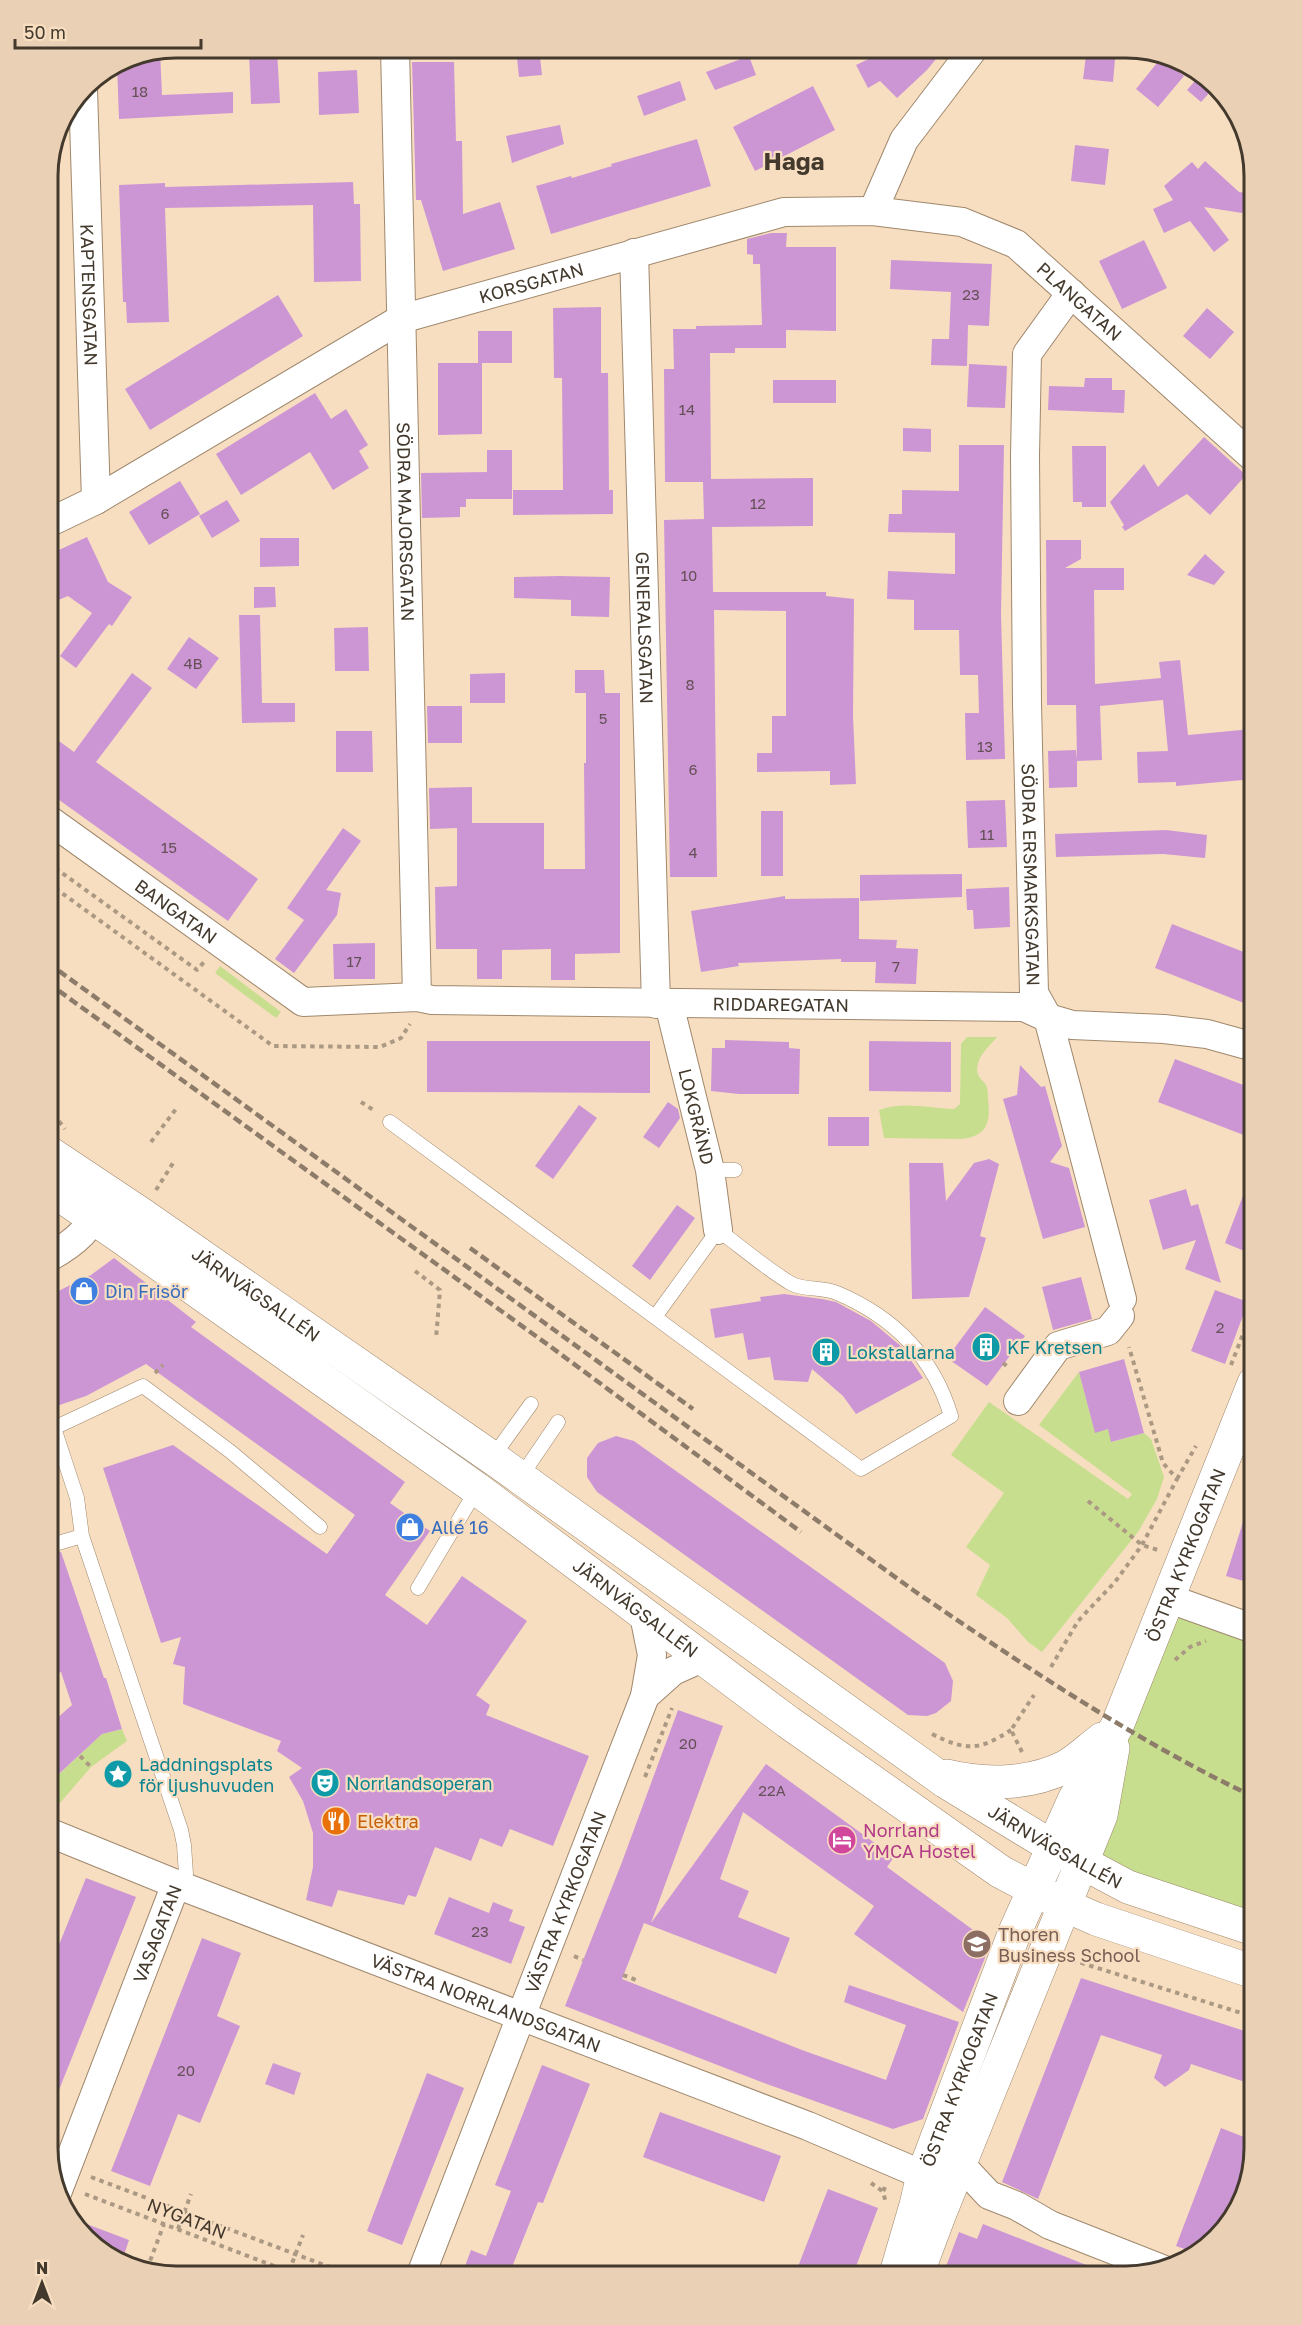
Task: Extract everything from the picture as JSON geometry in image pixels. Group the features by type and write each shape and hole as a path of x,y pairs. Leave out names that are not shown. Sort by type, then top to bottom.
{"main road":[{"name":"JÄRNVÄGSALLÉN","path":"58,1162 102,1206 644,1615 788,1722 992,1865 1064,1905 1137,1934 1244,1969"},
{"name":"JÄRNVÄGSALLÉN","path":"58,1191 102,1206 492,1458 923,1767 1053,1847 1128,1887 1244,1926"},
{"name":"ÖSTRA KYRKOGATAN","path":"898,2266 923,2175 1014,1934 1074,1800 1117,1726 1244,1408"},
{"name":"ÖSTRA KYRKOGATAN","path":"920,2266 1101,1815 1117,1726"},
{"path":"923,1767 945,1775 984,1783 1027,1778 1065,1767 1117,1726"}],"street":[{"name":"SÖDRA MAJORSGATAN","path":"394,58 417,997"},
{"path":"873,211 904,140 966,59"},
{"name":"KAPTENSGATAN","path":"83,104 96,500"},
{"name":"KORSGATAN","path":"59,519 96,500 401,319 784,212 873,211"},
{"name":"PLANGATAN","path":"873,211 962,222 1016,244 1244,449"},
{"name":"GENERALSGATAN","path":"634,253 663,1004"},
{"name":"SÖDRA ERSMARKSGATAN","path":"1071,293 1027,354 1024,456 1026,680 1034,993 1048,1018 1121,1308"},
{"name":"BANGATAN","path":"59,827 303,1002"},
{"name":"RIDDAREGATAN","path":"303,1002 417,997 432,1000 1024,1008 1072,1025 1164,1029 1207,1034 1244,1044"},
{"name":"LOKGRÄND","path":"663,1004 722,1170 718,1230"},
{"path":"58,1251 85,1233 102,1206"},
{"path":"1018,1401 1058,1346 1108,1330 1121,1308"},
{"path":"1167,1598 1244,1625"},
{"name":"VÄSTRA KYRKOGATAN","path":"424,2266 645,1696 652,1655 644,1615"},
{"name":"VÄSTRA KYRKOGATAN","path":"645,1696 673,1671 702,1658"},
{"name":"VÄSTRA NORRLANDSGATAN","path":"58,1839 808,2126 923,2175"},
{"name":"VASAGATAN","path":"63,2178 176,1884"},
{"path":"961,2165 989,2195 1017,2206 1050,2225 1147,2264"}],"lane":[{"path":"390,1122 861,1469 951,1416 944,1391 933,1370 915,1347 892,1325 861,1304 834,1292 794,1285 718,1230 655,1317"},
{"path":"58,1426 143,1386 231,1452 320,1527"},
{"path":"492,1458 531,1404"},
{"path":"520,1478 558,1422"},
{"path":"58,1449 77,1498 82,1536 58,1543"},
{"path":"418,1588 477,1489"},
{"name":"VASAGATAN","path":"82,1536 181,1830 186,1874 176,1884"}],"path":[{"path":"59,871 197,970 219,942"},
{"path":"59,891 173,973"},
{"path":"361,1102 369,1107"},
{"path":"151,1142 176,1109"},
{"path":"150,1200 175,1160"},
{"path":"415,1271 440,1290 436,1339"},
{"path":"1051,1667 1078,1621 1115,1582 1142,1545 1177,1479 1163,1463 1121,1308"},
{"path":"1003,1363 1008,1367"},
{"path":"1088,1501 1142,1545"},
{"path":"1171,1670 1175,1659 1190,1647 1203,1640 1212,1641"},
{"path":"925,1731 964,1746 990,1744 1011,1730"},
{"path":"80,1756 91,1767"},
{"path":"574,1956 583,1960"},
{"path":"1067,1958 1244,2014"},
{"path":"623,1975 636,1980"},
{"path":"64,2183 185,2211 328,2266"},
{"name":"NYGATAN","path":"64,2183 276,2266"},
{"path":"178,2229 191,2194"},
{"path":"149,2263 164,2224"},
{"path":"291,2266 303,2235"}],"green space":[{"path":"220,966 281,1012 276,1018 215,973"},
{"path":"967,1037 997,1037 982,1055 977,1069 988,1093 989,1115 982,1131 977,1135 961,1139 884,1138 879,1110 906,1105 954,1109 960,1104 961,1044"},
{"path":"1079,1372 1095,1432 1108,1429 1112,1442 1144,1433 1151,1439 1164,1477 1157,1499 1138,1532 1042,1652 1028,1642 1007,1618 976,1595 990,1565 966,1547 1004,1493 951,1455 989,1402 1128,1499 1132,1494 1039,1425"},
{"path":"1167,1598 1244,1626 1244,1925 1083,1863"},
{"path":"122,1729 127,1741 91,1767 58,1802 58,1775 102,1734"}],"building":[{"path":"249,58 277,58 280,103 251,104"},
{"path":"517,58 540,58 542,75 519,77"},
{"path":"742,59 750,59 756,75 715,90 706,72"},
{"path":"869,59 936,59 897,98 880,81 868,88 856,65"},
{"path":"1086,59 1115,59 1113,82 1083,79"},
{"path":"160,60 162,95 233,92 233,113 119,119 117,75 154,61"},
{"path":"412,62 454,62 456,141 462,141 463,214 500,202 515,249 443,271 421,200 416,200"},
{"path":"1157,63 1184,76 1158,107 1136,89"},
{"path":"357,70 359,113 319,115 318,72"},
{"path":"680,81 686,100 644,116 637,96"},
{"path":"1195,81 1209,94 1201,102 1187,90"},
{"path":"813,86 835,130 755,171 733,127"},
{"path":"560,125 564,144 512,163 506,136"},
{"path":"697,139 711,186 551,234 536,186 571,176 572,178"},
{"path":"1075,145 1109,149 1105,185 1071,181"},
{"path":"1205,161 1239,192 1244,193 1242,213 1204,207 1229,240 1214,252 1190,221 1164,233 1153,209 1173,200 1164,186 1192,162 1198,169"},
{"path":"353,182 354,204 360,204 361,281 314,282 313,205 165,208 169,322 127,323 126,302 123,302 119,185 165,183 165,187"},
{"path":"771,233 787,233 786,247 836,247 836,331 786,330 786,348 735,348 735,353 710,353 711,479 813,478 813,526 712,527 713,592 826,592 826,596 854,599 853,716 856,784 830,785 830,771 757,772 757,753 772,753 772,716 786,716 786,611 714,610 717,877 670,877 664,520 704,519 703,482 665,482 664,369 674,369 673,329 696,329 696,326 762,325 760,264 753,264 753,255 747,254 747,239"},
{"path":"1144,240 1167,288 1122,309 1099,261"},
{"path":"891,260 992,264 989,326 968,325 967,366 931,365 932,339 949,339 951,292 890,289"},
{"path":"278,295 303,336 150,430 125,389"},
{"path":"601,307 601,373 608,373 609,490 613,490 613,514 513,515 513,490 563,490 562,378 554,378 553,308"},
{"path":"1207,308 1234,332 1210,359 1183,336"},
{"path":"478,331 512,331 512,363 482,363 482,434 438,435 438,363 478,363"},
{"path":"969,364 1007,366 1005,408 967,407"},
{"path":"1085,378 1112,378 1112,390 1125,390 1124,413 1048,410 1049,386 1084,387"},
{"path":"773,380 836,380 836,403 773,403"},
{"path":"315,393 331,419 346,409 368,445 359,451 369,468 333,490 310,452 241,495 216,454"},
{"path":"903,428 931,429 931,452 903,451"},
{"path":"1204,437 1244,473 1244,477 1210,515 1187,494 1125,531 1122,527 1124,525 1110,502 1144,464 1158,487"},
{"path":"959,445 1004,445 1001,614 1005,759 966,760 965,713 979,713 978,675 960,675 959,630 914,630 914,600 887,599 888,571 955,574 955,533 888,532 889,514 902,514 902,490 959,491"},
{"path":"1072,446 1106,446 1106,507 1082,507 1082,502 1073,502"},
{"path":"487,450 512,450 512,499 466,499 466,507 460,507 460,517 422,518 421,473 487,472"},
{"path":"180,481 200,514 149,545 129,512"},
{"path":"227,500 240,521 212,538 199,516"},
{"path":"87,537 108,582 132,597 112,626 109,624 76,668 60,656 92,613 68,596 59,600 59,550"},
{"path":"260,538 299,538 299,566 260,567"},
{"path":"1046,540 1081,540 1081,559 1065,568 1124,568 1124,590 1094,590 1095,684 1161,678 1159,662 1180,660 1188,735 1244,730 1244,780 1176,786 1176,782 1138,783 1137,752 1168,751 1163,700 1100,706 1102,760 1077,761 1077,787 1049,788 1048,751 1076,750 1077,760 1076,705 1047,705"},
{"path":"1205,554 1225,572 1214,585 1187,575"},
{"path":"514,577 610,577 609,617 571,616 571,600 514,598"},
{"path":"254,587 275,587 276,607 254,608"},
{"path":"239,615 260,615 262,703 295,703 295,722 242,723"},
{"path":"368,627 369,671 335,671 334,628"},
{"path":"189,637 219,658 196,689 167,669"},
{"path":"575,670 604,670 605,693 620,693 620,953 575,954 575,980 551,980 551,949 502,950 502,979 477,979 477,949 436,949 435,887 457,886 457,828 430,829 429,788 472,787 472,823 544,823 544,869 585,869 586,693 575,693"},
{"path":"132,673 152,688 96,762 258,879 228,921 59,800 59,741 74,752"},
{"path":"505,673 505,703 470,703 470,674"},
{"path":"427,706 462,706 462,743 428,743"},
{"path":"336,731 372,731 373,772 336,772"},
{"path":"1005,800 1007,847 968,848 966,801"},
{"path":"761,811 783,811 783,876 761,876"},
{"path":"343,828 361,841 326,890 341,893 337,915 294,973 275,959 304,920 287,908"},
{"path":"1166,830 1207,835 1205,858 1163,854 1056,857 1055,834"},
{"path":"962,874 962,897 860,901 860,875"},
{"path":"1009,887 1010,927 974,929 973,910 967,910 966,889"},
{"path":"785,896 785,899 859,898 859,939 897,940 896,948 918,949 916,984 875,983 876,962 841,962 841,959 738,963 739,966 701,972 691,911"},
{"path":"1172,924 1244,952 1244,1003 1155,968"},
{"path":"375,943 375,979 334,979 333,944"},
{"path":"725,1040 789,1042 789,1048 800,1049 799,1094 739,1094 711,1091 712,1048 725,1048"},
{"path":"427,1041 650,1041 650,1093 427,1092"},
{"path":"869,1041 951,1042 951,1092 869,1091"},
{"path":"1175,1059 1244,1085 1244,1135 1158,1102"},
{"path":"1020,1065 1041,1087 1045,1086 1062,1146 1050,1162 1069,1168 1085,1227 1043,1239 1003,1099 1017,1095"},
{"path":"668,1102 678,1109 680,1118 659,1148 643,1137"},
{"path":"579,1105 597,1118 553,1179 535,1166"},
{"path":"828,1117 869,1117 869,1146 828,1146"},
{"path":"989,1159 999,1164 980,1236 986,1238 969,1297 912,1299 909,1163 943,1163 946,1201 974,1163"},
{"path":"1186,1189 1191,1206 1198,1204 1221,1283 1185,1269 1196,1240 1163,1250 1149,1200"},
{"path":"1244,1193 1244,1251 1225,1243"},
{"path":"677,1205 695,1218 650,1280 632,1266"},
{"path":"114,1258 196,1322 191,1327 405,1482 390,1503 430,1531 385,1595 427,1625 462,1576 527,1621 476,1695 490,1705 486,1715 589,1756 553,1846 510,1829 502,1847 480,1838 471,1861 435,1847 416,1897 408,1895 404,1905 338,1890 332,1907 306,1900 313,1867 313,1833 303,1801 289,1777 302,1768 277,1751 281,1741 183,1704 185,1667 173,1664 181,1637 161,1643 103,1468 173,1445 327,1554 355,1515 146,1364 86,1396 58,1405 58,1291 91,1275"},
{"path":"1081,1277 1092,1319 1053,1330 1042,1287"},
{"path":"1215,1290 1244,1301 1244,1313 1225,1364 1191,1351"},
{"name":"Lokstallarna","path":"784,1294 836,1302 871,1321 902,1347 923,1378 856,1414 843,1396 812,1369 808,1382 774,1380 770,1357 748,1360 743,1333 715,1338 710,1309 761,1301 760,1297"},
{"name":"KF Kretsen","path":"985,1307 1025,1336 987,1386 947,1358"},
{"path":"1124,1359 1144,1433 1111,1442 1108,1429 1095,1433 1079,1372"},
{"path":"616,1436 634,1441 945,1663 953,1681 951,1701 936,1713 927,1716 908,1715 597,1492 587,1477 587,1458 598,1443"},
{"path":"1244,1519 1244,1581 1226,1576"},
{"path":"61,1552 122,1729 102,1734 58,1775 58,1717 72,1705 61,1672 58,1673 58,1553"},
{"path":"678,1710 723,1726 651,1923 766,1764 894,1857 887,1867 991,1943 963,2012 854,1934 874,1906 743,1812 720,1879 749,1891 738,1917 790,1938 776,1974 644,1923 622,1979 802,2050 886,2080 906,2025 844,2002 849,1985 959,2022 923,2119 893,2129 764,2083 565,2006 622,1862"},
{"path":"86,1878 136,1897 58,2092 58,1947"},
{"path":"449,1897 489,1913 493,1902 513,1910 509,1921 525,1927 511,1964 434,1934"},
{"path":"202,1938 241,1953 217,2016 240,2026 200,2123 178,2114 150,2186 111,2171"},
{"path":"1081,1978 1244,2031 1244,2082 1191,2064 1189,2070 1165,2087 1154,2078 1162,2055 1101,2035 1038,2199 1002,2182"},
{"path":"273,2063 301,2073 294,2095 265,2084"},
{"path":"542,2065 590,2084 543,2203 538,2202 512,2266 465,2266 471,2250 486,2256 511,2191 495,2185"},
{"path":"427,2073 464,2088 402,2245 367,2231"},
{"path":"660,2112 781,2156 764,2202 643,2157"},
{"path":"1221,2128 1244,2137 1241,2171 1224,2214 1191,2247 1186,2250 1176,2246"},
{"path":"828,2189 878,2208 856,2266 798,2266"},
{"path":"86,2224 129,2240 124,2254 111,2247"},
{"path":"983,2224 1089,2266 946,2266 959,2232 977,2239"}],"railway":[{"path":"59,971 913,1590 1122,1726 1244,1792"},
{"path":"59,991 551,1347 801,1532"},
{"path":"470,1248 693,1409"}],"place":[{"name":"Din Frisör","path":"84,1291"},
{"name":"KF Kretsen","path":"986,1347"},
{"name":"Lokstallarna","path":"826,1352"},
{"name":"Allé 16","path":"410,1527"},
{"name":"Laddningsplats för ljushuvuden","path":"118,1774"},
{"name":"Norrlandsoperan","path":"325,1783"},
{"name":"Elektra","path":"336,1821"},
{"name":"Norrland YMCA Hostel","path":"842,1840"},
{"name":"Thoren Business School","path":"977,1944"}],"district":[{"name":"Haga","path":"794,160"}]}
